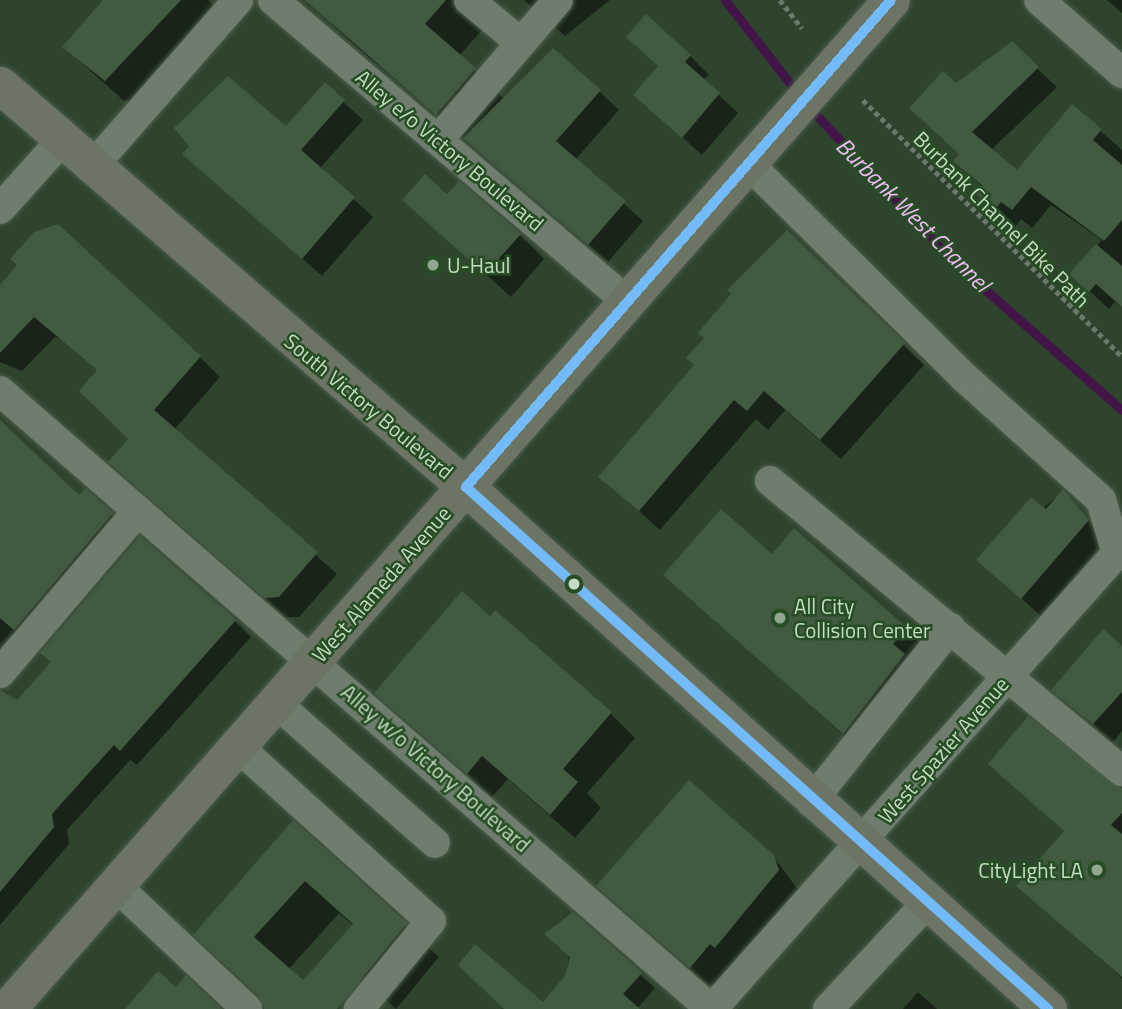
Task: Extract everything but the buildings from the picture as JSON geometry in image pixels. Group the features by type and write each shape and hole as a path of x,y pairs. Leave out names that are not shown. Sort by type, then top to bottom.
{"main road":[{"name":"West Alameda Avenue","path":"7,1009 754,156 830,73 891,0"},
{"name":"South Victory Boulevard","path":"0,85 466,488 859,845 1048,1009"}],"street":[{"path":"92,167 238,0"},
{"name":"Alley e/o Victory Boulevard","path":"273,0 627,301"},
{"path":"469,0 521,43"},
{"path":"439,140 558,0"},
{"path":"1039,0 1122,73"},
{"path":"0,209 62,140"},
{"name":"West Spazier Avenue","path":"712,1009 1117,553 1101,500 965,377 754,156"},
{"name":"Alley w/o Victory Boulevard","path":"0,391 712,1009"},
{"path":"770,481 1009,675 1122,771"},
{"path":"0,673 138,511"},
{"path":"811,802 950,628"},
{"path":"275,702 435,843"},
{"path":"237,746 431,921 359,1009"},
{"path":"116,886 247,1009"},
{"path":"828,1009 926,904"}],"path":[{"path":"780,0 802,28"},
{"name":"Burbank Channel Bike Path","path":"863,100 1122,356"}],"waterway":[{"name":"Burbank West Channel","path":"725,0 799,95"},
{"name":"Burbank West Channel","path":"808,106 955,263 1122,410"}],"transit line":[{"path":"466,487 891,0"},
{"path":"466,487 1048,1009"}],"place":[{"name":"U-Haul","path":"433,265"},
{"name":"All City Collision Center","path":"780,618"},
{"name":"CityLight LA","path":"1097,870"}]}
